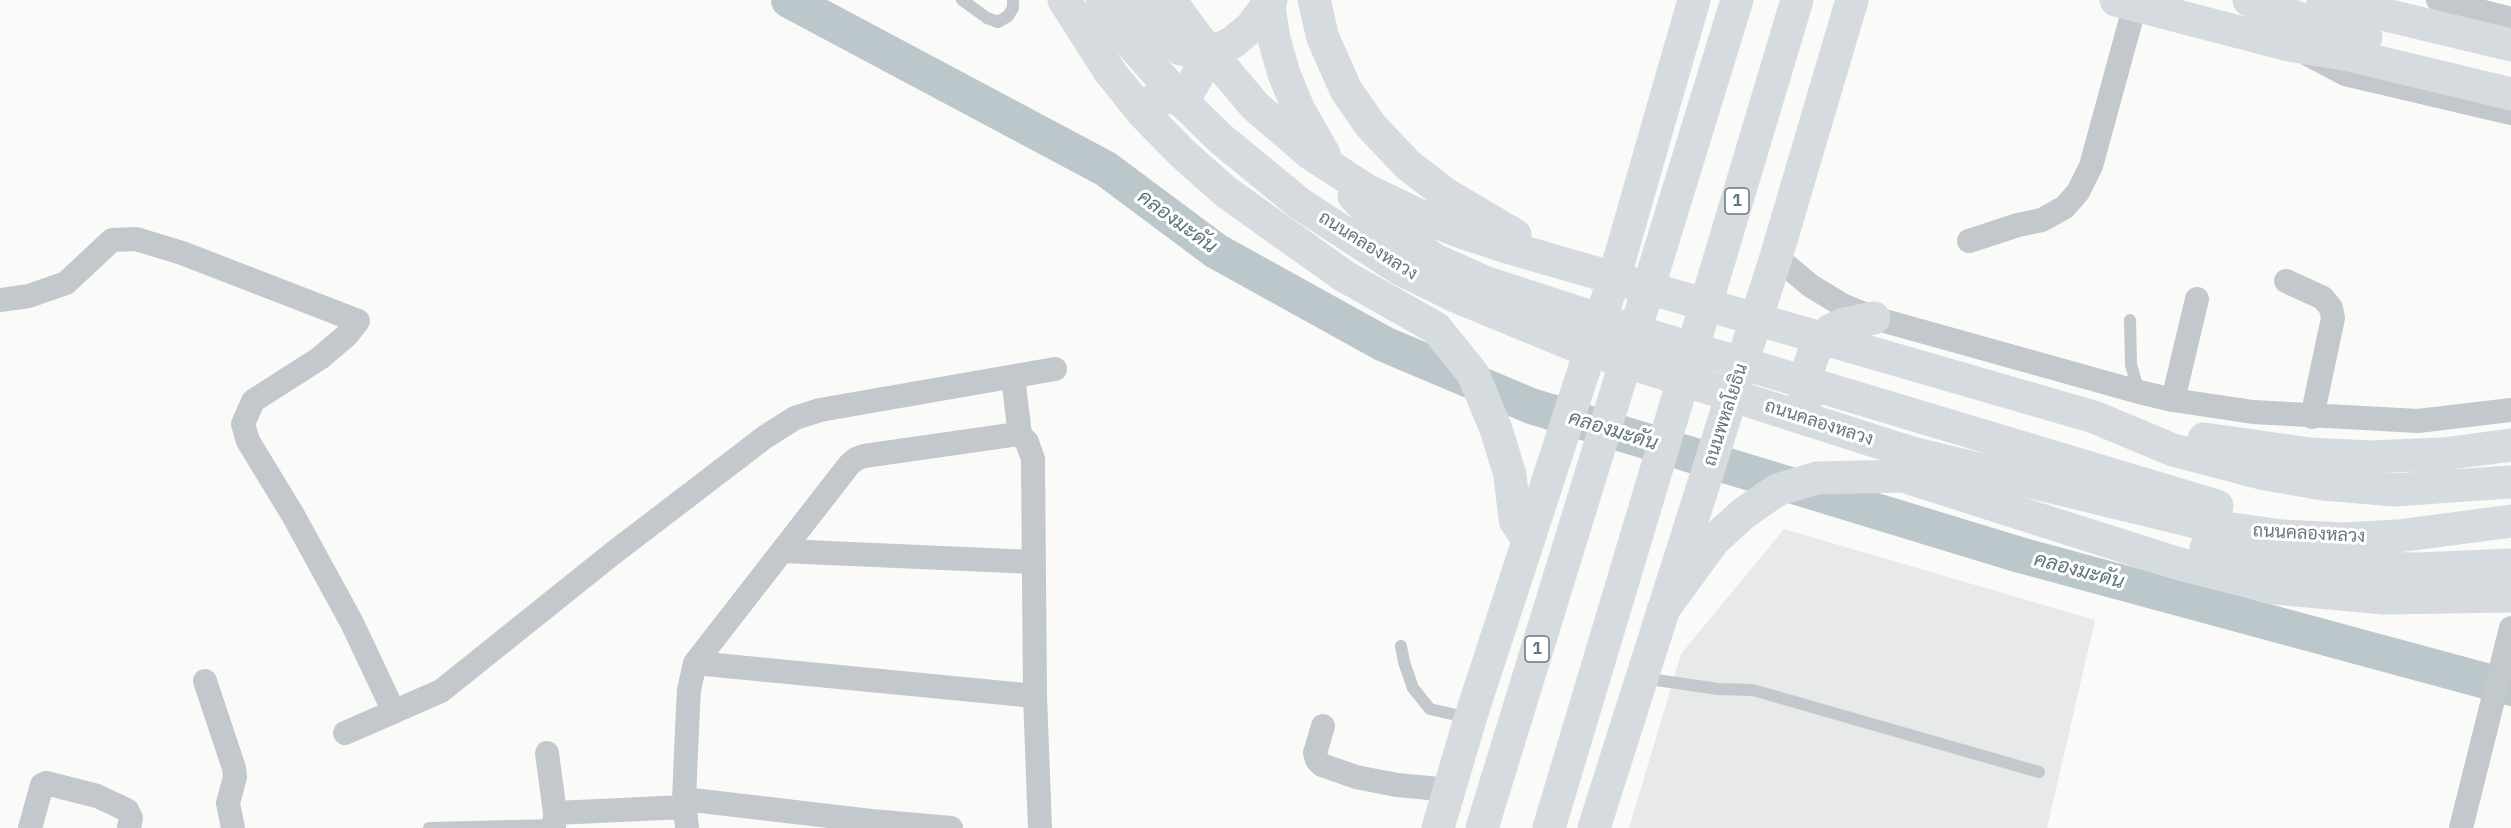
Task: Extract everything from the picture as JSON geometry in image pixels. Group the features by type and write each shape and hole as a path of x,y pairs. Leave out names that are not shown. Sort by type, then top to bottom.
{"main road":[{"path":"1066,0 1152,92 1160,97 1183,97 1190,91 1198,73 1199,54"},
{"path":"1066,0 1110,72 1143,113 1182,153 1226,192 1344,276 1436,328 1473,374 1496,429 1510,475 1515,520 1527,540"},
{"name":"ถนนคลองหลวง","path":"1102,0 1130,42 1182,102 1221,139 1299,203 1400,269 1455,296 1574,345 1907,464 2212,526 2282,536 2342,539 2451,530 2511,521"},
{"path":"1139,0 1158,27 1180,49 1199,54 1232,44 1252,26 1270,0"},
{"path":"1170,0 1196,36 1255,106 1311,154 1368,191 1418,215 1510,248 2094,417 2229,443 2310,454 2370,457 2443,454 2511,445"},
{"path":"1270,0 1274,39 1291,93 1316,141 1347,188 1369,212 1435,260 1487,283 1698,350 2143,485 2233,510 2298,522 2352,528 2451,530"},
{"path":"1314,0 1323,38 1346,90 1371,126 1408,165 1447,195 1565,263"},
{"name":"1","path":"1482,828 1737,0"},
{"name":"1","path":"1549,828 1797,0"},
{"name":"ถนนพหลโยธิน","path":"1594,828 1776,257 1852,0"},
{"path":"2249,0 2328,29 2338,13"},
{"path":"2125,2 2289,45 2349,55 2511,94"},
{"name":"1","path":"1438,828 1527,540 1615,275 1691,5"},
{"path":"2338,13 2511,45"},
{"path":"2338,13 2511,72"},
{"path":"1874,318 1844,324 1831,330 1814,352 1805,379 1804,405 1823,436 1839,451 1907,464 2136,530 2249,558 2301,566 2418,569 2511,565"},
{"path":"2094,417 2195,457 2265,474 2323,484 2394,490 2511,482"},
{"path":"1663,610 1714,540 1744,513 1777,490 1817,478 1907,464 2176,563 2275,588 2384,598 2511,596"}],"street":[{"path":"2438,0 2511,19"},
{"path":"1969,241 2018,225 2042,220 2065,207 2078,192 2091,166 2125,2"},
{"path":"2289,45 2345,74 2511,113"},
{"path":"0,300 28,296 66,283 112,240 136,239 182,253 358,321 347,335 320,358 253,401 243,424 248,441 293,515 352,623 394,712"},
{"path":"1776,257 1811,286 1844,306 1874,318 2173,400 2253,412 2418,421 2511,410"},
{"path":"2286,281 2323,298 2331,308 2333,318 2312,417"},
{"path":"2173,400 2197,299"},
{"path":"345,733 441,690 612,554 765,437 795,418 820,410 1055,369"},
{"path":"1013,377 1020,435 1027,442 1033,459 1035,696 1040,828"},
{"path":"686,811 689,690 695,663 856,459 876,454 1020,435"},
{"path":"783,551 1034,562"},
{"path":"2461,828 2511,628"},
{"path":"695,663 1035,696"},
{"path":"205,681 234,768 235,777 228,803 233,828"},
{"path":"1323,726 1315,753 1322,765 1356,777 1397,785 1450,790"},
{"path":"547,753 554,822 686,811 823,822 951,828"},
{"path":"30,828 42,784 46,783 97,796 127,810 131,818 129,828"}],"lane":[{"path":"962,0 987,18 998,21 1008,16 1013,8 1013,0"},
{"path":"2130,320 2131,365 2139,392"},
{"path":"1401,646 1413,688 1430,709 1470,719"},
{"path":"1642,678 1718,689 1753,690 2039,772"},
{"path":"429,828 554,822"}],"shaded area":[{"path":"1784,529 2095,620 2047,828 1629,828 1681,654"}],"waterway":[{"name":"คลองมะดัน","path":"789,0 1106,169 1216,251 1384,344 1531,406 2020,555 2511,688"}]}
